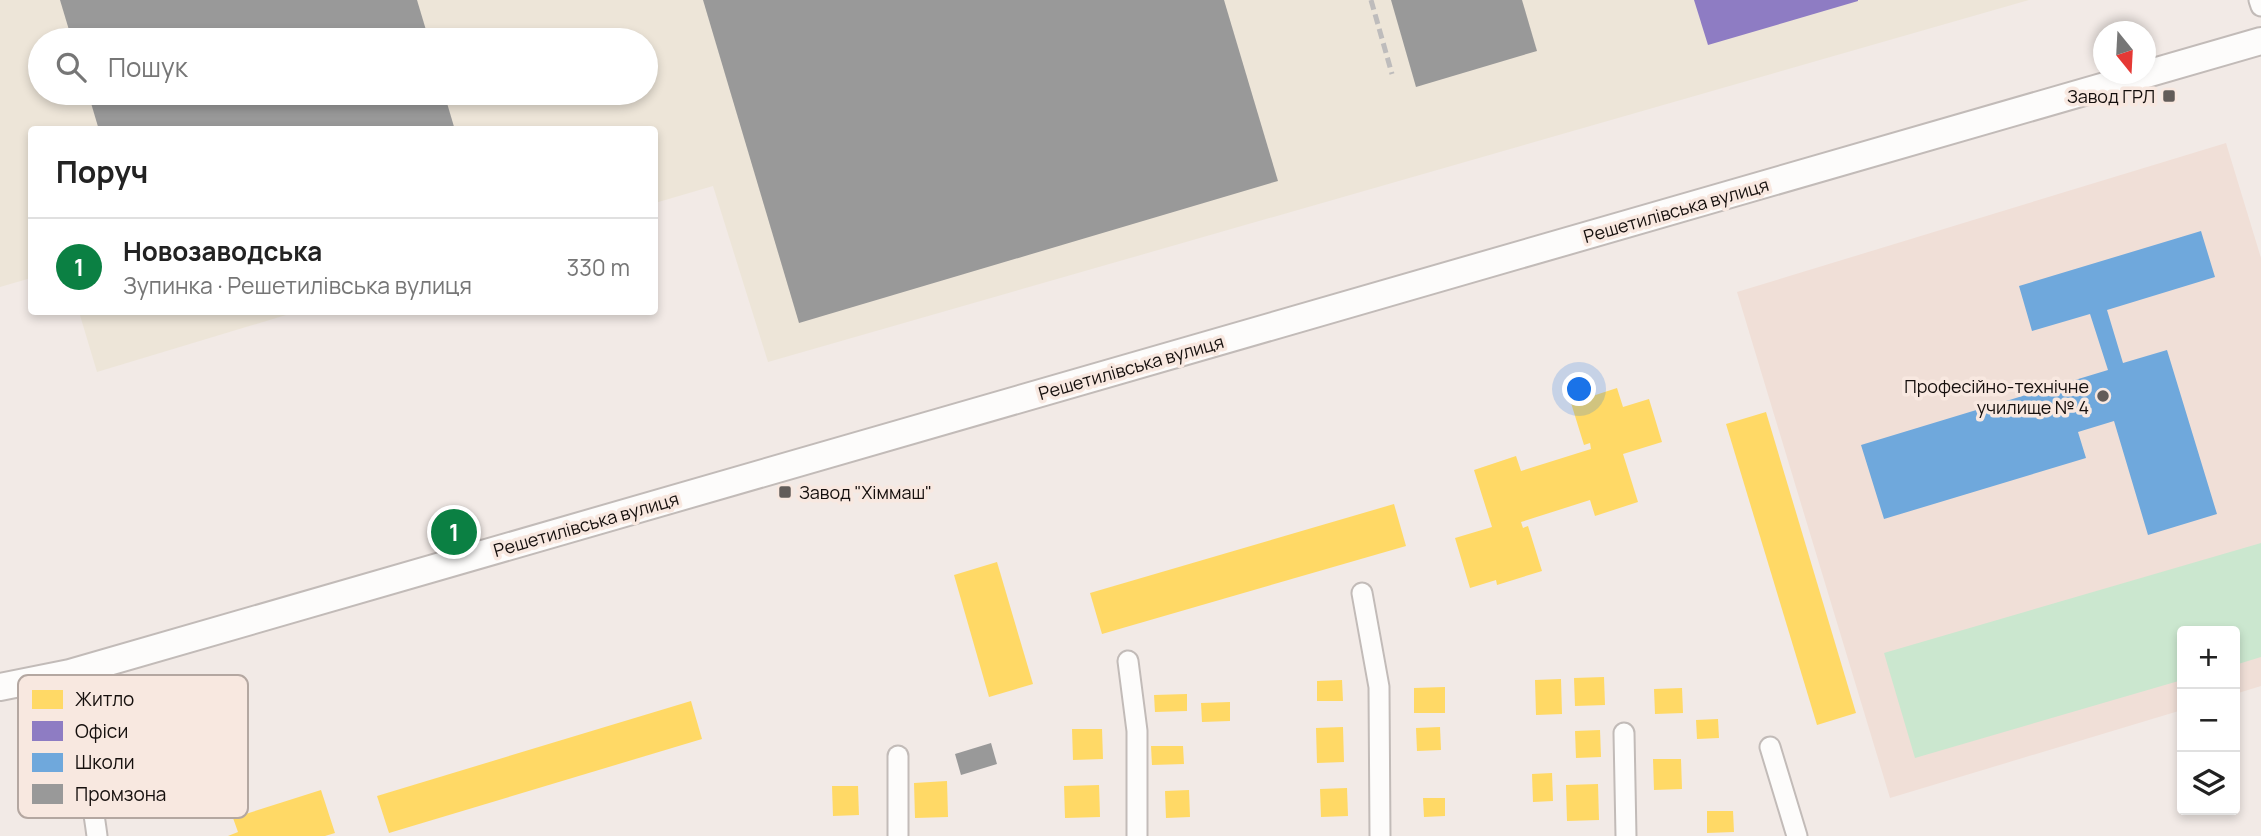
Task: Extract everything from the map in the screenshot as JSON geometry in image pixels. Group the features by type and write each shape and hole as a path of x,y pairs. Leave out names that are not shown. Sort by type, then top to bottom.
{"street":[{"path":"2259,0 2261,6"},
{"name":"Решетилівська вулиця","path":"59,675 2261,41"},
{"path":"1362,593 1379,687 1380,836"},
{"path":"1128,661 1136,731 1137,836"},
{"name":"Решетилівська вулиця","path":"0,687 18,683"},
{"path":"1624,733 1626,836"},
{"path":"1770,747 1797,836"},
{"path":"898,756 898,836"},
{"path":"94,818 97,836"}],"shaded area":[{"path":"0,0 2029,0 768,362 713,186 658,202 658,126 28,126 28,279 0,287"},
{"path":"2226,143 2261,258 2261,686 2240,692 2240,626 2177,626 2177,712 1890,798 1737,292"},
{"path":"80,315 286,315 97,372"}],"green space":[{"path":"2261,543 2261,657 2240,663 2240,626 2177,626 2177,681 1915,758 1884,653"}],"building: Житло":[{"path":"1617,388 1623,407 1649,399 1662,442 1623,454 1638,502 1595,516 1590,500 1521,522 1523,528 1528,526 1542,571 1497,585 1496,580 1470,588 1455,538 1492,527 1474,470 1516,456 1521,471 1591,449 1590,443 1584,445 1571,403"},
{"path":"1766,412 1856,713 1817,725 1726,424"},
{"path":"1394,504 1406,546 1102,634 1090,593"},
{"path":"997,562 1033,684 989,697 954,575"},
{"path":"1604,677 1605,705 1575,706 1574,678"},
{"path":"1561,679 1562,714 1536,715 1535,680"},
{"path":"1342,680 1343,701 1317,701 1317,681"},
{"path":"1445,687 1445,713 1414,713 1414,688"},
{"path":"1682,688 1683,713 1655,714 1654,689"},
{"path":"1187,694 1187,711 1155,712 1154,695"},
{"path":"691,701 702,739 389,833 377,796"},
{"path":"1230,702 1230,721 1202,722 1201,703"},
{"path":"1718,719 1719,738 1697,739 1696,720"},
{"path":"1343,727 1344,762 1317,763 1316,728"},
{"path":"1440,727 1441,750 1417,751 1416,728"},
{"path":"1072,729 1102,729 1103,759 1073,760"},
{"path":"1600,730 1601,757 1576,758 1575,731"},
{"path":"1151,746 1183,746 1184,764 1152,765"},
{"path":"1653,759 1681,759 1682,789 1654,790"},
{"path":"1552,773 1553,801 1533,802 1532,774"},
{"path":"947,781 948,817 915,818 914,783"},
{"path":"1598,784 1599,820 1567,821 1566,785"},
{"path":"1099,785 1100,817 1065,818 1064,786"},
{"path":"832,786 858,786 859,815 833,816"},
{"path":"1347,788 1348,816 1321,817 1320,789"},
{"path":"321,790 335,833 325,836 228,836 238,832 233,818 248,818 248,813"},
{"path":"1189,790 1190,817 1166,818 1165,791"},
{"path":"1423,798 1445,798 1445,816 1424,817"},
{"path":"1707,811 1733,811 1734,832 1707,833"}],"building: Офіси":[{"path":"1694,0 1858,0 1858,1 1708,45"}],"building: Школи":[{"name":"Професійно-технічне училище № 4","path":"2201,231 2215,277 2107,310 2123,363 2167,350 2217,514 2148,535 2114,421 2078,432 2086,458 1884,519 1861,445 2108,370 2090,314 2032,331 2019,286"}],"building: Промзона":[{"path":"60,0 417,0 425,28 68,28"},
{"path":"703,0 1224,0 1278,181 799,323"},
{"path":"1391,0 1522,0 1537,51 1416,87"},
{"path":"92,105 448,105 454,126 98,126"},
{"path":"991,743 997,764 961,775 955,754"}],"railway":[{"path":"1371,0 1392,74"}],"place":[{"name":"Завод ГРЛ","path":"2169,96"},
{"name":"Професійно-технічне училище № 4","path":"2103,396"},
{"name":"Завод \"Хіммаш\"","path":"785,492"},
{"name":"Новозаводська","path":"454,532"}]}
